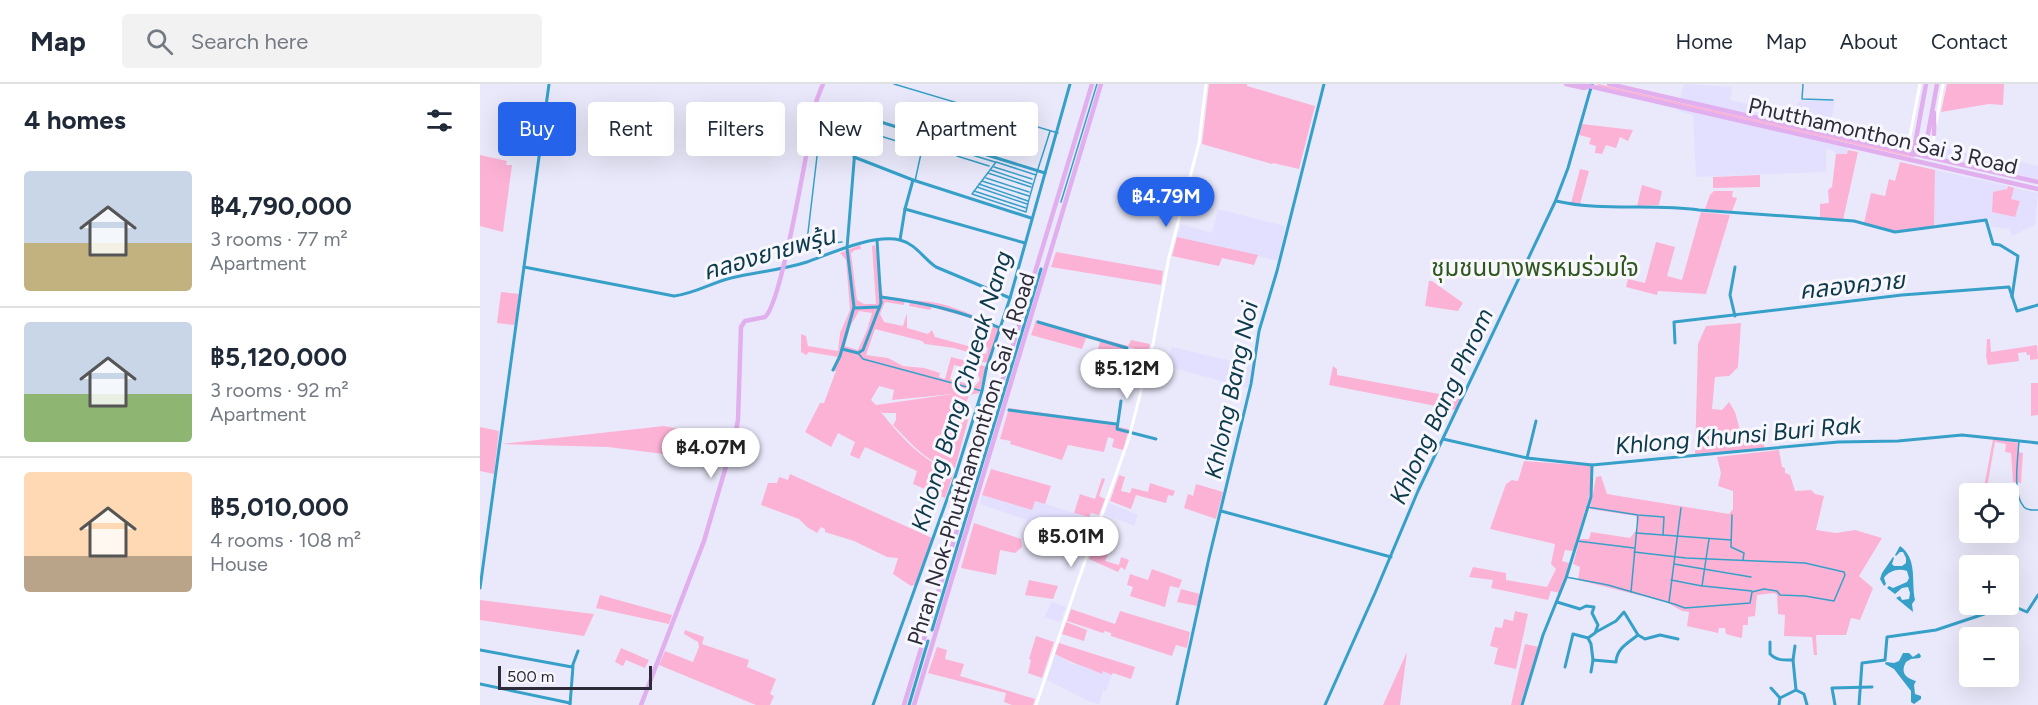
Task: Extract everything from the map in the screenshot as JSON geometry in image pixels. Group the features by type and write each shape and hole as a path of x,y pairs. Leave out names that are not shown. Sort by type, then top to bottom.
{"main road":[{"path":"641,705 704,541 735,436 738,420 742,324 745,321 762,319 768,315 782,271 815,105 823,84"},
{"name":"Phran Nok-Phutthamonthon Sai 4 Road","path":"904,705 1092,84"},
{"name":"Phran Nok-Phutthamonthon Sai 4 Road","path":"914,705 1101,84"},
{"path":"1566,84 1586,88 1588,84"},
{"name":"Phutthamonthon Sai 3 Road","path":"1580,84 1662,95 2038,182"},
{"path":"1596,84 1599,91 1638,100 1661,102"},
{"name":"Phutthamonthon Sai 3 Road","path":"1609,84 1661,102 2038,189"},
{"path":"1621,84 1662,95"},
{"path":"1912,159 1926,84"},
{"path":"1923,162 1937,84"},
{"path":"1924,95 1928,102 1931,102 1935,95"},
{"path":"1934,134 1935,95"},
{"path":"1972,173 1971,168 1974,167"},
{"path":"1047,234 1055,237"},
{"path":"926,634 935,637"}],"street":[{"path":"1036,705 1129,437 1153,344 1169,256 1199,143 1206,84"},
{"path":"1892,148 1903,147 1909,141 1920,84"},
{"path":"1943,84 1933,153 1946,160"}],"shaded area":[{"path":"1209,84 1247,84 1247,86 1315,106 1299,169 1272,164 1202,144"},
{"path":"1598,84 1911,155 1911,157 1597,86"},
{"path":"1686,84 1732,87 1730,100 1795,115 1798,101 1835,101 1827,143 1848,147 1847,154 1836,154 1833,150 1826,149 1826,172 1696,177 1693,115 1678,111 1683,86"},
{"path":"1947,84 2004,84 2003,105 1989,104 1941,112"},
{"path":"1582,124 1633,130 1628,141 1620,137 1616,148 1606,145 1602,154 1595,153 1596,146 1589,144 1591,138 1579,135"},
{"path":"1944,148 1980,156 1981,153 2038,166 2038,176 2037,179 1942,158"},
{"path":"1848,150 1858,152 1843,220 1820,218 1820,204 1829,203 1828,190 1832,187 1836,154 1847,154"},
{"path":"480,155 507,161 506,165 512,165 503,232 480,226"},
{"path":"1900,162 1935,170 1934,226 1895,231 1864,223 1871,193 1885,196 1889,179 1895,181"},
{"path":"1580,169 1589,171 1580,204 1571,203"},
{"path":"1935,170 2008,186 1992,212 2015,217 2020,201 2011,199 2014,188 2038,193 2035,225 2012,236 2010,229 1991,227 1992,219 1934,226"},
{"path":"1760,175 1760,187 1713,188 1713,177"},
{"path":"1642,185 1662,191 1659,205 1637,206"},
{"path":"2008,186 2014,188 2011,199 2020,201 2015,217 1992,212 1993,192 2007,189"},
{"path":"1714,191 1733,191 1732,197 1737,198 1732,211 1705,209"},
{"path":"1218,209 1285,226 1278,261 1177,237 1181,224 1212,233"},
{"path":"1701,212 1730,215 1706,294 1658,291 1657,295 1626,287 1628,279 1645,283 1656,242 1675,247 1667,276 1682,280"},
{"path":"1177,237 1258,255 1254,265 1222,258 1219,266 1172,256"},
{"path":"860,245 861,249 851,253 857,300 864,304 876,304 872,246 875,245 883,296 905,299 904,305 885,302 880,314 884,322 903,326 907,313 907,328 928,334 932,330 935,337 979,349 979,353 986,354 988,348 985,347 992,328 967,317 938,309 938,307 933,306 930,310 909,306 910,301 944,305 999,326 1000,330 988,363 983,362 981,365 987,367 979,393 969,395 965,406 972,406 955,468 937,464 929,459 893,425 896,413 880,411 904,439 922,455 942,468 954,473 945,498 913,484 917,471 865,447 859,459 850,455 855,442 838,433 831,447 805,432 820,403 824,403 836,371 832,370 838,357 809,352 806,355 801,352 801,334 806,336 808,346 838,351 840,333 850,310 846,260 840,253","holes":["859,311 872,313 858,350 845,346 850,327","875,329 922,341 925,344 954,348 981,356 978,374 980,380 975,386 950,379 954,365 963,367 975,363 951,357 945,379 939,377 940,373 924,368 903,366 888,358 866,355","879,386 894,390 892,400 953,394 876,405 871,400"]},
{"path":"1056,252 1163,271 1161,285 1051,267"},
{"path":"1429,281 1463,303 1458,311 1425,306"},
{"path":"501,292 519,294 515,325 497,323"},
{"path":"1036,320 1128,346 1131,340 1150,344 1148,352 1128,347 1124,361 1097,353 1100,341 1086,338 1082,349 1031,335"},
{"path":"1741,323 1738,367 1729,376 1715,377 1712,409 1722,410 1729,402 1735,412 1741,434 1762,435 1765,450 1695,455 1698,344 1706,326"},
{"path":"1987,339 1990,339 1991,352 2037,345 2038,359 2030,360 2030,355 2026,352 2018,353 2019,361 1988,365"},
{"path":"1172,347 1252,366 1248,388 1151,362 1153,351 1170,355"},
{"path":"1333,366 1337,369 1337,375 1461,398 1456,410 1329,385"},
{"path":"2031,383 2038,383 2038,415 2031,416"},
{"path":"1009,408 1118,423 1118,427 1129,429 1123,450 1112,447 1114,439 1108,437 1104,452 1068,445 1062,460 1000,439"},
{"path":"664,426 694,432 687,457 608,447 501,444"},
{"path":"480,427 499,431 494,474 480,471"},
{"path":"1993,439 2019,443 2019,452 2023,453 2021,483 2013,482 2011,453 2005,452 2006,444 1995,442 1988,483 1985,483"},
{"path":"1779,450 1782,467 1785,468 1785,473 1790,475 1795,491 1811,490 1815,494 1824,496 1816,530 1836,533 1855,530 1882,538 1859,576 1873,588 1860,620 1851,618 1846,635 1816,635 1817,655 1814,655 1812,637 1784,636 1785,615 1778,614 1777,595 1774,593 1757,595 1755,616 1748,617 1748,625 1743,625 1741,638 1726,634 1725,628 1719,628 1718,633 1687,626 1689,612 1682,611 1666,602 1578,580 1580,567 1573,564 1580,539 1589,539 1591,532 1630,538 1638,528 1636,516 1590,509 1596,477 1601,476 1607,494 1729,514 1733,509 1733,491 1718,486 1721,473 1717,457"},
{"path":"1524,461 1593,466 1589,497 1573,551 1565,550 1562,561 1569,563 1560,593 1551,591 1548,600 1491,588 1493,580 1469,577 1473,567 1506,573 1506,580 1547,587 1556,569 1551,564 1555,544 1490,529 1506,484 1512,480 1518,481"},
{"path":"991,469 1051,486 1045,504 1035,501 1032,510 982,495"},
{"path":"790,474 932,538 915,585 911,586 893,574 898,558 887,557 854,541 825,532 825,529 821,527 817,533 799,519 761,505 768,483 777,483 779,477 788,480"},
{"path":"1119,475 1125,477 1121,491 1130,493 1132,488 1148,492 1150,483 1175,491 1173,496 1168,495 1166,503 1136,495 1131,509 1110,501"},
{"path":"1102,478 1105,479 1099,496 1105,499 1099,515 1091,513 1089,517 1074,513 1080,494 1095,499"},
{"path":"1196,484 1223,492 1216,519 1184,508 1188,494 1193,496"},
{"path":"982,495 1031,510 1035,501 1097,520 1086,549 1076,544 1071,555 1021,539 1027,520 980,504"},
{"path":"1109,503 1138,515 1134,526 1105,514"},
{"path":"974,523 1021,539 1022,547 1015,553 1000,550 996,575 961,568"},
{"path":"1093,546 1109,552 1105,561 1119,565 1121,557 1129,560 1125,570 1121,567 1118,572 1089,559"},
{"path":"1152,569 1182,580 1179,588 1170,586 1165,607 1130,596 1133,587 1127,585 1130,574 1148,580"},
{"path":"1029,580 1058,586 1053,599 1025,595"},
{"path":"1181,589 1200,594 1197,606 1177,602"},
{"path":"600,595 672,615 669,624 596,608"},
{"path":"480,600 594,614 584,636 480,620"},
{"path":"1052,602 1066,607 1060,622 1044,617"},
{"path":"1071,609 1115,624 1120,611 1190,632 1187,648 1176,645 1172,656 1111,636 1111,633 1105,631 1103,633 1067,621"},
{"path":"1515,611 1528,614 1516,669 1494,664 1498,648 1490,646 1495,627 1502,628 1504,619 1513,621"},
{"path":"1066,622 1087,630 1084,641 1062,634"},
{"path":"685,630 704,637 702,644 749,660 747,667 776,679 770,694 774,696 770,705 756,705 659,665 665,651 693,662 699,647 698,642 684,634"},
{"path":"1036,636 1054,642 1042,678 1028,673 1031,660 1029,659"},
{"path":"1059,643 1135,667 1131,679 1103,671 1102,674 1055,654"},
{"path":"1525,644 1539,647 1520,705 1511,705"},
{"path":"937,647 947,650 945,659 964,664 960,676 1035,699 1033,705 1012,705 1004,702 1006,693 928,673"},
{"path":"621,648 649,660 645,668 626,660 623,666 615,662"},
{"path":"1407,652 1400,705 1383,705"},
{"path":"1055,654 1072,664 1112,675 1106,691 1103,690 1099,704 1088,701 1047,680"}],"water":[{"path":"1900,546 1906,551 1912,564 1915,600 1912,604 1913,612 1896,598 1900,596 1902,600 1909,599 1908,587 1902,588 1895,594 1887,588 1907,582 1909,578 1907,571 1897,570 1888,574 1884,578 1886,584 1884,586 1880,579 1893,557 1894,566 1902,566 1906,563 1903,552 1895,555"},
{"path":"1903,653 1909,653 1913,657 1919,653 1921,656 1906,662 1904,669 1907,677 1916,681 1915,694 1921,696 1921,699 1914,704 1911,702 1911,691 1894,669 1885,664 1899,661"}],"waterway":[{"path":"480,588 549,84"},
{"path":"894,84 1058,133"},
{"name":"Khlong Bang Chueak Nang","path":"873,705 955,477 1010,298 1070,84"},
{"path":"1061,202 1097,84"},
{"name":"Khlong Bang Noi","path":"1177,705 1209,558 1251,384 1259,331 1277,271 1324,84"},
{"name":"Khlong Bang Phrom","path":"1325,705 1418,491 1555,202 1568,168 1592,84"},
{"path":"1803,84 1802,99 1833,100"},
{"path":"883,123 1045,173"},
{"path":"1036,175 996,162 972,194 1026,212 1050,131"},
{"path":"883,137 922,149 915,181"},
{"path":"989,166 957,156 959,151 995,162"},
{"path":"817,156 808,246 842,242"},
{"name":"คลองยายพรุ้น","path":"833,370 840,356 854,307 847,248 854,156"},
{"path":"854,157 913,180 1031,218"},
{"path":"994,167 1032,179"},
{"path":"991,170 1032,184"},
{"path":"988,173 1031,187"},
{"path":"986,178 1029,192"},
{"path":"900,240 913,180"},
{"path":"982,181 1029,196"},
{"path":"979,184 1028,201"},
{"path":"977,187 1027,204"},
{"path":"974,191 1026,208"},
{"path":"1556,201 1592,206 1681,208 1854,221 1895,232 1986,220 1993,244 2000,245 2018,256 2012,297"},
{"path":"905,209 1025,243"},
{"name":"คลองยายพรุ้น","path":"524,267 674,296 731,278 798,265 865,242 889,239 906,242 936,267 1010,298"},
{"path":"842,349 858,353 863,350 881,303 877,240"},
{"path":"1735,267 1730,295 1735,316"},
{"path":"932,630 1041,269"},
{"name":"คลองควาย","path":"1675,343 1674,322 1902,295 2009,287 2017,311 2038,305"},
{"path":"881,297 942,308 1000,328"},
{"path":"854,308 879,307"},
{"path":"1038,322 1127,348"},
{"path":"858,353 863,359 982,391"},
{"path":"1121,401 1117,429 1156,439"},
{"path":"978,405 989,407"},
{"path":"1009,410 1116,424"},
{"path":"1527,458 1536,421"},
{"name":"Khlong Khunsi Buri Rak","path":"1443,439 1527,458 1592,465 1838,442 1898,441 1962,435 2038,443"},
{"path":"2019,441 2018,494 2024,507 2038,510"},
{"path":"1522,705 1543,635 1566,578 1591,497 1592,465"},
{"path":"1587,507 1664,517 1663,535"},
{"path":"1669,602 1681,508"},
{"path":"1221,511 1391,557"},
{"path":"1732,515 1731,547 1744,553 1743,560"},
{"path":"1631,592 1638,516"},
{"path":"1636,533 1731,540"},
{"path":"1671,580 1702,586 1709,539"},
{"path":"1577,541 1634,548"},
{"path":"1566,577 1608,585 1685,608 1750,603 1752,592 1764,589 1777,591 1780,595 1834,601 1845,575 1844,572 1805,563 1686,558 1634,552"},
{"path":"1674,564 1751,577"},
{"path":"1703,586 1752,591"},
{"name":"คลองควาย","path":"1859,705 1862,663 1885,660 1887,637 1936,630 2011,605 2027,612 2038,595"},
{"path":"1557,602 1580,609 1586,606 1594,607 1592,613 1598,625 1595,633 1588,638 1573,634 1565,667"},
{"path":"1596,632 1616,621 1624,612 1638,635 1645,639 1660,635 1678,639"},
{"path":"1591,672 1593,660 1616,662 1621,649 1638,635"},
{"path":"1588,638 1593,660"},
{"path":"909,705 928,641"},
{"path":"1770,642 1770,654 1775,658 1793,660 1796,690"},
{"path":"1793,660 1795,646"},
{"path":"480,650 572,667 578,651"},
{"path":"570,705 573,666"},
{"path":"480,684 570,703"},
{"path":"1835,705 1832,688 1872,687"},
{"path":"1771,688 1780,698 1796,690 1804,694 1807,705"},
{"path":"1779,705 1780,698"}],"district":[{"name":"ชุมชนบางพรหมร่วมใจ","path":"1535,267"}]}
